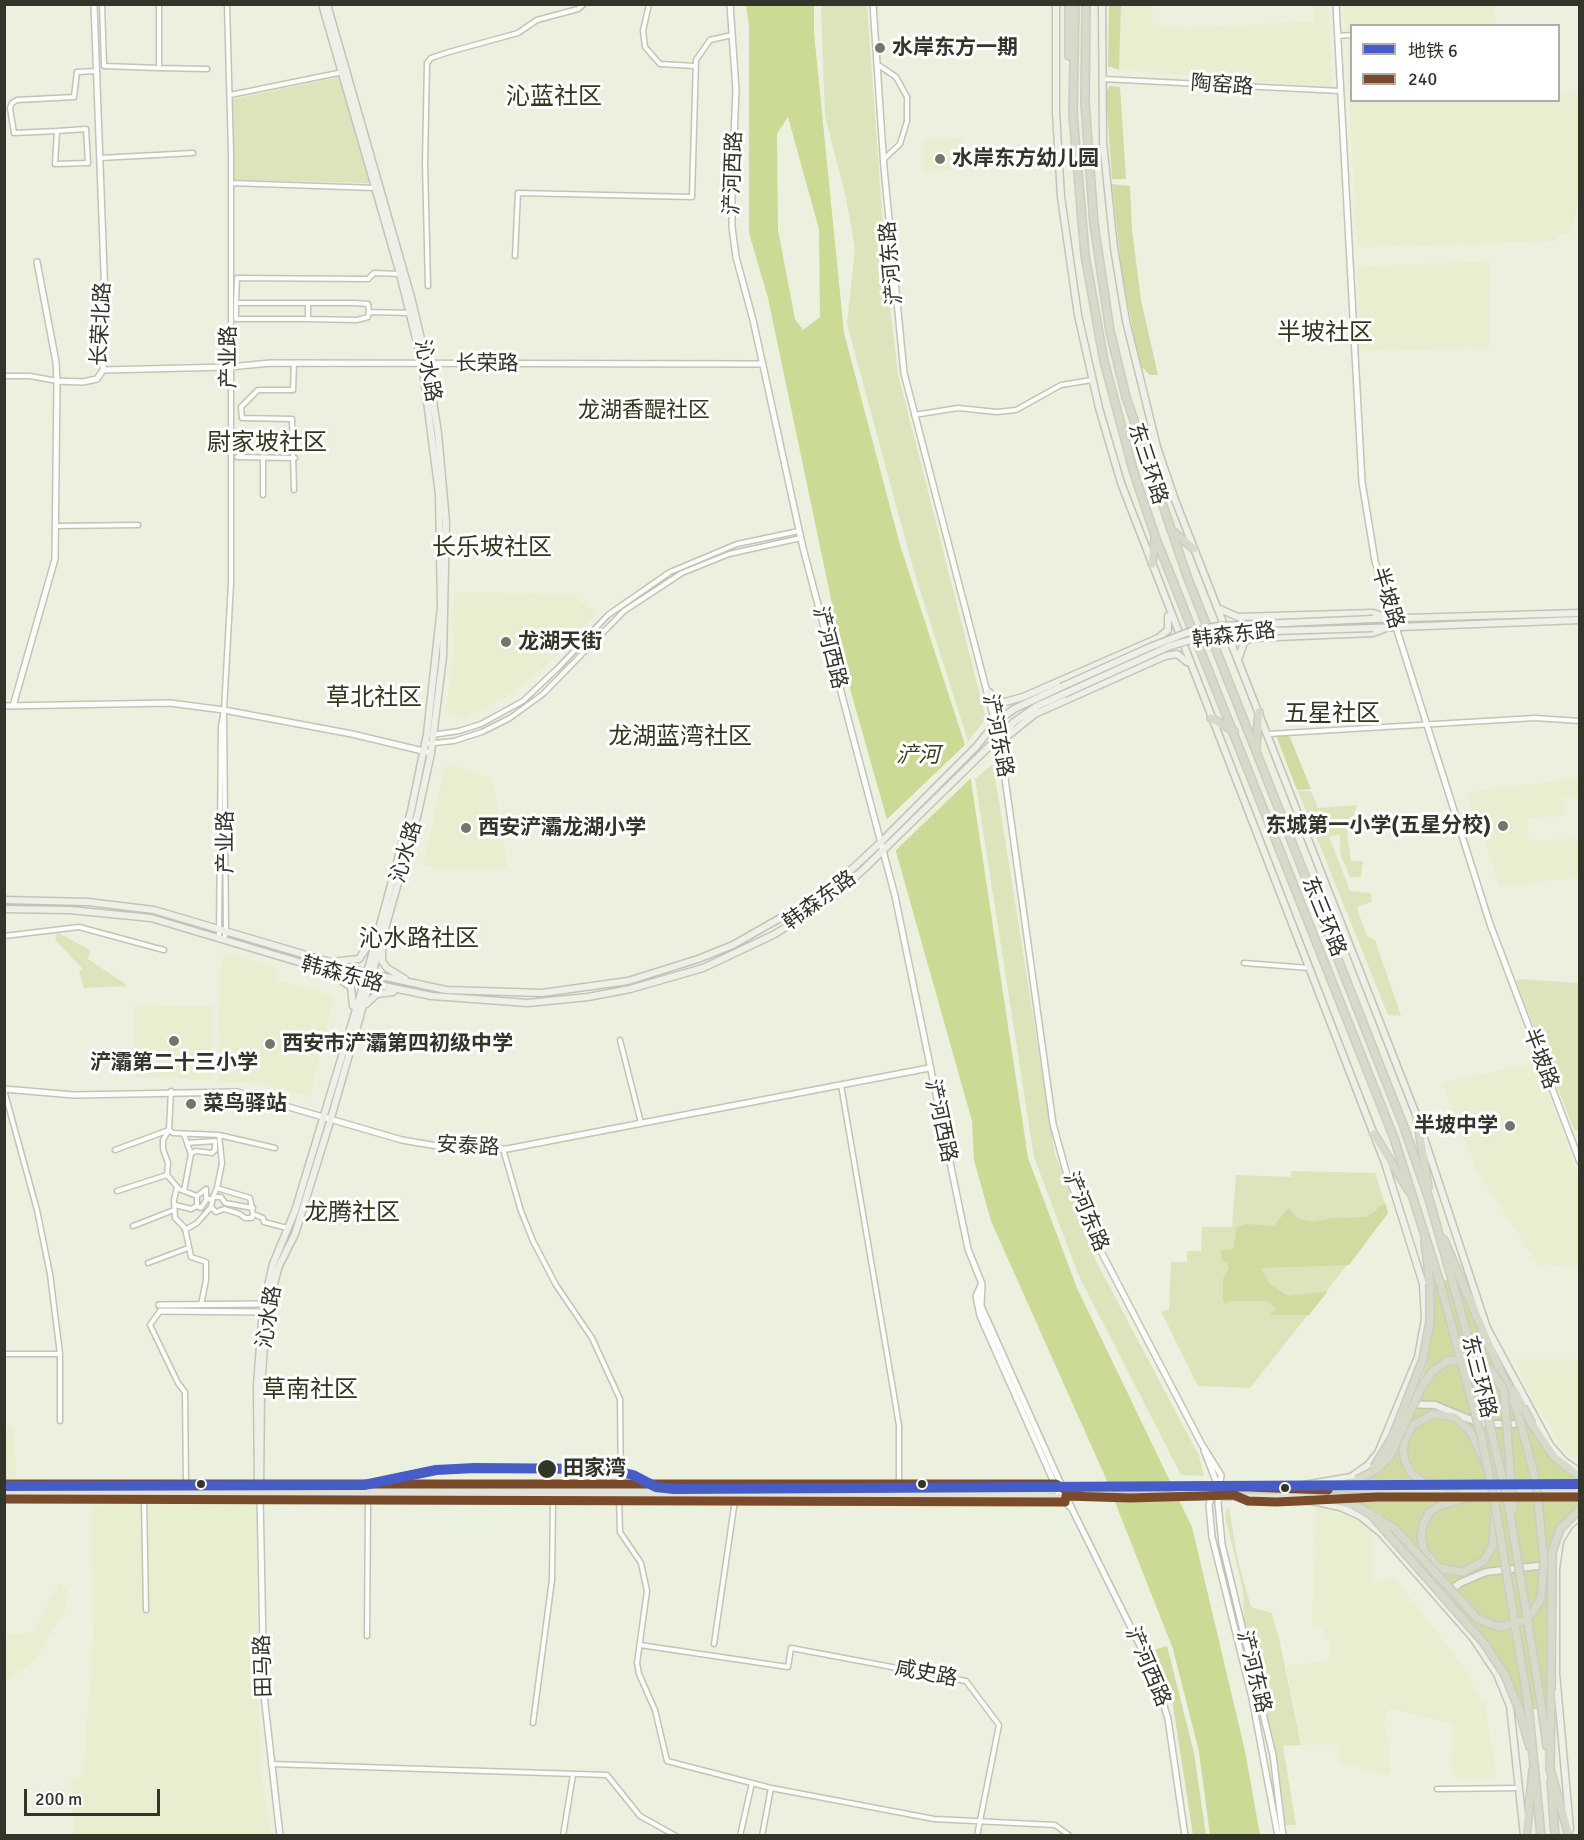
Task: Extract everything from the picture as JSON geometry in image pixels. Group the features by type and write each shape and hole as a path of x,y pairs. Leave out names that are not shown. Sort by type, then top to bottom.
{"highway":[{"path":"1069,4 1068,46 1072,70"},
{"name":"东三环路","path":"1074,4 1072,70 1078,190 1096,318 1113,399 1155,536 1394,1138 1422,1221 1441,1286 1495,1503 1528,1704 1541,1836"},
{"name":"东三环路","path":"1086,4 1087,145 1094,224 1104,294 1126,397 1169,528 1404,1127 1435,1219 1482,1391 1515,1537 1541,1703 1556,1836"},
{"path":"1169,528 1194,549"},
{"path":"1152,564 1155,536"},
{"path":"1256,749 1259,712"},
{"path":"1211,718 1234,731"},
{"path":"1417,1117 1429,1199"},
{"path":"1374,1134 1414,1198"},
{"path":"1308,1492 1355,1505 1394,1528 1478,1619 1499,1626 1509,1626 1523,1621 1533,1612 1541,1598 1544,1561 1536,1481 1520,1408 1435,1219"},
{"path":"1355,1481 1374,1467 1386,1450 1418,1375 1430,1328 1430,1284 1422,1221"},
{"path":"1308,1492 1355,1481 1379,1468 1392,1452 1421,1388 1434,1370 1455,1359 1478,1361 1494,1373 1505,1394 1515,1537"},
{"path":"1520,1408 1533,1420 1554,1457 1580,1477"},
{"path":"1458,1490 1427,1485 1408,1469 1403,1450 1407,1433 1420,1419 1441,1413 1455,1417 1468,1428 1487,1467"},
{"path":"1468,1497 1444,1503 1426,1519 1422,1531 1422,1543 1434,1564 1445,1571 1456,1572 1477,1566 1491,1551 1495,1503"},
{"path":"1355,1505 1383,1527 1484,1643 1504,1675 1519,1709 1534,1761 1525,1836"},
{"path":"1570,1836 1550,1769 1552,1552 1560,1528 1580,1509"}],"main road":[{"name":"沁水路","path":"259,1491 261,1386 267,1308 279,1266 295,1234 352,1016 384,932 418,813 443,657 446,545 441,457 425,364 344,72 322,4"},
{"name":"沁水路","path":"327,4 375,188 425,364"},
{"path":"4,1497 259,1491 553,1499 620,1493 735,1498 1061,1493 1079,1487 1293,1487 1340,1480 1361,1471 1378,1453 1400,1404 1419,1352 1425,1319 1425,1294 1412,1247 1374,1134 1121,483 1092,380 1078,315 1061,197 1056,112 1056,4"},
{"path":"1102,4 1103,142 1110,216 1126,321 1157,447 1194,549 1417,1117 1479,1307 1533,1420 1553,1449 1580,1472"},
{"path":"989,692 995,699 1005,702 1023,697 1166,633 1169,627 1166,603"},
{"path":"1217,606 1226,614 1238,617 1373,613 1393,618"},
{"name":"韩森东路","path":"4,909 123,914 151,918 366,982 413,992 478,1001 538,1002 588,997 666,980 737,953 781,930 838,893 1000,739 1014,722 1063,690 1150,647 1186,633 1218,626 1580,613"},
{"name":"韩森东路","path":"4,900 88,902 130,906 177,915 369,973 419,985 469,992 542,993 617,983 654,974 733,945 773,924 828,888 882,841 976,747 996,722 1037,697 1063,690 1170,646 1205,636 1242,632 1580,620"},
{"path":"1239,660 1242,646 1252,639 1373,633 1395,626"},
{"path":"1000,739 1035,714 1165,656 1171,654 1183,657 1193,671"},
{"name":"沁水路","path":"369,973 380,924 428,753"},
{"path":"328,959 348,962 359,959 369,949 380,924"},
{"path":"384,932 384,963 391,972 419,985"},
{"path":"320,969 345,981 351,987 354,998 352,1016"},
{"name":"沁水路","path":"259,1491 257,1385 262,1312 273,1264 293,1216 358,1021 366,982"},
{"path":"358,1021 374,995 388,991 413,992"},
{"path":"1400,1404 1431,1404 1488,1424 1514,1424 1533,1420"},
{"path":"300,1485 313,1491"},
{"path":"1293,1487 1308,1492 1377,1497 1580,1497"},
{"path":"4,1490 620,1493 898,1488 1061,1493 1079,1498 1200,1497 1308,1492 1580,1489"},
{"path":"1234,1495 1248,1501 1312,1502 1377,1497"},
{"path":"1312,1502 1345,1508 1370,1522 1485,1654 1504,1689 1513,1720 1525,1836"},
{"path":"1570,1836 1556,1673 1556,1565 1560,1541 1569,1526 1580,1516"},
{"path":"1438,1599 1460,1583 1489,1571 1556,1565"}],"street":[{"name":"长荣北路","path":"57,381 83,382 97,379 103,370 105,298 94,4"},
{"path":"102,4 104,66 207,69"},
{"path":"159,4 159,68"},
{"name":"产业路","path":"222,938 224,929 224,710 231,583 229,367 231,183 227,4"},
{"path":"428,286 425,164 427,63 431,58 449,52 518,33 537,20 578,9 584,4"},
{"path":"649,4 643,31 645,47 660,64 695,66"},
{"name":"浐河西路","path":"730,4 736,97 732,184 733,243 799,531 846,715 884,849 968,1249 982,1284 981,1306 1061,1493"},
{"name":"浐河东路","path":"873,4 898,331 913,415 1000,739 1046,1087 1060,1153 1094,1238 1201,1443 1221,1475 1209,1509 1212,1537 1252,1698 1278,1836"},
{"name":"半坡路","path":"1336,4 1362,482 1375,561 1490,924 1580,1162"},
{"path":"515,256 518,193 692,196 695,66 699,53 710,40 732,35"},
{"path":"1338,36 1350,35"},
{"path":"877,63 896,77 907,97 907,121 900,144 884,160"},
{"path":"57,131 55,164 88,163 86,129 14,133 10,108 12,103 18,100 74,97 77,72 98,71"},
{"path":"230,96 344,72"},
{"name":"陶窑路","path":"1102,79 1342,92"},
{"path":"100,158 193,153"},
{"path":"231,183 375,188"},
{"path":"13,706 55,559 56,362 37,262"},
{"path":"236,303 368,304 368,317 357,320 236,319 236,303 237,278 368,279 374,273 399,274"},
{"path":"308,303 308,319"},
{"path":"369,312 410,313"},
{"path":"294,363 293,390 258,390 241,407 243,418 292,419 294,490"},
{"name":"长荣路","path":"103,370 294,363 762,364"},
{"path":"4,376 30,376 57,381"},
{"path":"913,415 958,408 1016,410 1061,385 1092,380"},
{"path":"237,457 294,458"},
{"path":"263,457 263,495"},
{"path":"56,526 138,525"},
{"path":"430,735 459,731 481,724 518,704 559,667 608,615 670,572 701,557 737,544 799,531"},
{"path":"429,744 482,732 529,705 550,687 624,611 663,584 729,554 801,538"},
{"path":"1023,697 1037,697 1044,688"},
{"path":"4,706 170,703 224,710 352,734 428,753"},
{"path":"1268,734 1535,718 1580,721"},
{"path":"4,936 79,927 164,950"},
{"path":"1244,963 1311,968"},
{"path":"620,1040 641,1124"},
{"name":"安泰路","path":"5,1089 74,1095 237,1092 402,1140 449,1149 503,1149 929,1068"},
{"path":"841,1084 899,1426 898,1488"},
{"path":"5,1089 37,1210 50,1274 60,1354 60,1421"},
{"path":"171,1092 169,1130 163,1140 168,1175 177,1186 197,1196"},
{"path":"115,1150 169,1130 184,1134 219,1135 275,1148"},
{"path":"184,1134 191,1154"},
{"path":"133,1226 174,1207 191,1209 197,1206 201,1208 210,1199 217,1188 222,1163 219,1135"},
{"path":"184,1191 188,1177 187,1164 191,1154 195,1151 212,1153 215,1150 214,1141 187,1143"},
{"path":"503,1149 521,1211 533,1241 556,1285 592,1338 620,1400 620,1532 641,1563 647,1591 639,1674 655,1710 667,1761 771,1788 934,1819 1055,1826 1070,1836"},
{"path":"117,1191 168,1175"},
{"path":"177,1186 175,1218 185,1230 191,1257 206,1262 206,1280 201,1308"},
{"path":"197,1196 206,1189 211,1207 216,1212 224,1209 245,1218 252,1218 250,1198 217,1188"},
{"path":"197,1196 197,1206"},
{"path":"210,1199 221,1197 225,1203 253,1211 263,1218 264,1222 287,1228"},
{"path":"224,1209 225,1203"},
{"path":"185,1230 196,1223 211,1207"},
{"path":"148,1263 188,1248"},
{"name":"浐河西路","path":"982,1284 976,1296 980,1316 1061,1493 1072,1509 1155,1676 1168,1719 1185,1836"},
{"path":"186,1485 185,1392 178,1383 150,1325 160,1308 264,1305"},
{"path":"201,1308 262,1312"},
{"path":"4,1354 60,1354"},
{"path":"4,1484 186,1485 368,1500 553,1499 552,1580 533,1723"},
{"path":"4,1497 144,1499 259,1491 300,1485 620,1493"},
{"name":"田马路","path":"259,1491 264,1695 270,1764 280,1836"},
{"name":"浐河东路","path":"1215,1496 1222,1544 1273,1755 1283,1836"},
{"path":"714,1644 735,1498"},
{"path":"144,1499 146,1610"},
{"path":"367,1636 368,1500"},
{"name":"咸史路","path":"640,1645 788,1667 791,1648 966,1681 999,1725 977,1836"},
{"path":"270,1764 607,1776 639,1816 676,1836"},
{"path":"563,1836 573,1775"},
{"path":"740,1836 753,1783"},
{"path":"762,1836 771,1788"},
{"path":"1437,1789 1520,1788"}],"shaded area":[{"path":"821,5 867,5 887,282 898,374 986,719 968,741 913,568 847,324 855,249 846,198 825,116"},
{"path":"1109,5 1121,5 1119,70 1108,66"},
{"path":"1121,5 1152,5 1153,24 1193,28 1314,21 1313,5 1328,5 1332,87 1119,70"},
{"path":"1344,5 1493,5 1496,24 1350,24 1350,32 1345,32"},
{"path":"1346,42 1350,42 1350,102 1560,102 1560,91 1579,93 1579,201 1569,235 1557,234 1557,241 1357,248"},
{"path":"339,77 369,183 234,180 233,99"},
{"path":"1109,86 1120,87 1126,179 1112,179 1106,93"},
{"name":"水岸东方幼儿园","path":"961,138 962,149 952,170 923,172 922,141"},
{"path":"1112,184 1130,186 1132,230 1141,300 1158,375 1150,375 1140,365 1122,275"},
{"path":"1490,261 1489,348 1360,351 1357,266"},
{"path":"454,592 572,594 596,613 552,660 512,693 464,719 446,712 453,656"},
{"path":"1276,735 1289,735 1311,789 1297,790"},
{"name":"西安浐灞龙湖小学","path":"450,764 472,774 489,777 495,791 508,868 437,868 423,865 445,767"},
{"path":"993,764 1055,1154 1094,1257 1199,1456 1204,1476 1181,1475 1078,1274 1034,1157 975,779"},
{"name":"东城第一小学(五星分校)","path":"1579,778 1579,798 1564,798 1564,816 1527,819 1529,841 1579,838 1579,877 1499,887 1483,833 1470,808 1467,792"},
{"path":"1298,791 1311,791 1318,808 1357,805 1347,834 1351,861 1363,861 1361,877 1350,877 1340,853 1340,835 1329,836 1350,891 1371,893 1372,902 1359,906 1357,909 1367,936 1375,940 1401,1016 1388,1015"},
{"path":"57,932 90,950 88,959 128,986 84,988 79,971 83,969 55,940"},
{"name":"西安市浐灞第四初级中学","path":"226,953 276,968 276,980 334,996 310,1097 260,1083 219,1082 218,1011 221,962"},
{"path":"1520,979 1579,983 1579,1131 1574,1130 1516,981"},
{"name":"浐灞第二十三小学","path":"134,1005 212,1006 213,1080 135,1077"},
{"name":"半坡中学","path":"1537,1062 1579,1177 1579,1266 1538,1265 1476,1169 1442,1083"},
{"path":"1291,1171 1375,1173 1388,1213 1250,1388 1198,1386 1161,1311 1169,1310 1171,1262 1187,1262 1187,1251 1201,1251 1202,1227 1232,1227 1236,1175 1291,1177"},
{"path":"1386,1204 1388,1213 1349,1265 1261,1268 1270,1284 1288,1296 1328,1291 1309,1315 1269,1315 1276,1309 1267,1301 1229,1301 1226,1304 1223,1300 1223,1279 1229,1269 1227,1263 1222,1261 1221,1250 1230,1250 1234,1247 1236,1228 1246,1224 1274,1226 1288,1208 1299,1219 1314,1222 1331,1218 1366,1217 1376,1211 1379,1206"},
{"path":"1457,1277 1482,1337 1522,1410 1550,1456 1579,1480 1579,1507 1559,1526 1549,1708 1521,1710 1510,1679 1495,1653 1408,1550 1413,1545 1381,1514 1351,1499 1352,1487 1366,1481 1382,1469 1404,1438 1406,1420 1427,1363 1434,1324 1435,1283"},
{"path":"1515,1359 1575,1359 1579,1361 1579,1459 1568,1456 1529,1393"},
{"path":"5,1427 14,1427 16,1479 5,1479"},
{"path":"255,1503 260,1762 271,1835 74,1835 71,1781 83,1776 93,1640 92,1505"},
{"path":"1229,1508 1238,1561 1251,1607 1272,1613 1280,1643 1301,1745 1283,1746 1296,1825 1285,1825 1275,1758 1244,1619 1243,1590 1225,1516"},
{"path":"1316,1508 1346,1514 1361,1521 1372,1531 1373,1583 1394,1577 1460,1662 1485,1706 1497,1778 1457,1778 1452,1774 1453,1724 1389,1708 1384,1725 1389,1741 1389,1775 1340,1763 1339,1745 1302,1745 1286,1666 1329,1660 1330,1639 1324,1640 1323,1626 1312,1627"},
{"path":"59,1583 68,1590 66,1609 33,1662 5,1682 5,1635 34,1632"},
{"path":"1167,1646 1194,1753 1206,1835 1193,1835 1172,1699 1154,1650"}],"water":[{"name":"浐河","path":"746,5 814,5 814,33 844,333 900,545 966,748 1028,1158 1077,1288 1192,1527 1245,1751 1260,1835 1210,1835 1199,1752 1173,1649 1104,1474 991,1221 974,1160 972,1121 849,685 768,298 749,233 749,25","holes":["788,117 819,229 820,317 803,330 795,319 778,230 777,134"]}],"pier":[{"path":"968,742 974,775 893,853 884,822"}],"metro line":[{"name":"6","path":"4,1486 364,1485 436,1470 475,1468 607,1469 633,1475 656,1487 674,1489 1580,1484"}],"transit line":[{"name":"240","path":"4,1484 1056,1484 1064,1489 1082,1487"},
{"name":"240","path":"1222,1486 1328,1490"},
{"name":"240","path":"4,1499 1065,1502 1066,1496 1130,1498 1234,1495 1248,1501 1277,1502 1377,1497 1580,1497"}],"place":[{"name":"水岸东方一期","path":"880,48"},
{"name":"水岸东方幼儿园","path":"940,159"},
{"name":"龙湖天街","path":"506,642"},
{"name":"东城第一小学(五星分校)","path":"1503,826"},
{"name":"西安浐灞龙湖小学","path":"466,828"},
{"name":"浐灞第二十三小学","path":"174,1041"},
{"name":"西安市浐灞第四初级中学","path":"270,1044"},
{"name":"菜鸟驿站","path":"191,1104"},
{"name":"半坡中学","path":"1510,1126"},
{"name":"田家湾","path":"547,1469"}],"district":[{"name":"沁蓝社区","path":"554,98"},
{"name":"半坡社区","path":"1325,334"},
{"name":"龙湖香醍社区","path":"644,411"},
{"name":"尉家坡社区","path":"267,444"},
{"name":"长乐坡社区","path":"492,549"},
{"name":"草北社区","path":"374,699"},
{"name":"五星社区","path":"1332,715"},
{"name":"龙湖蓝湾社区","path":"680,738"},
{"name":"沁水路社区","path":"419,940"},
{"name":"龙腾社区","path":"352,1214"},
{"name":"草南社区","path":"310,1391"}]}
